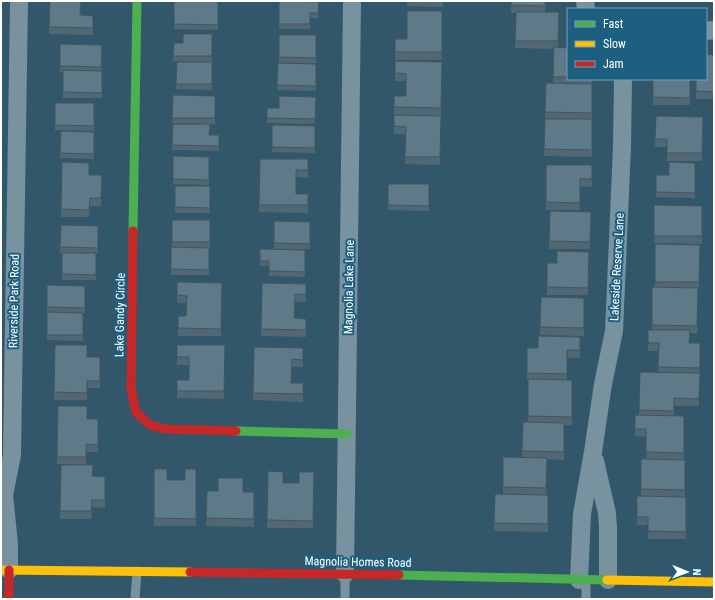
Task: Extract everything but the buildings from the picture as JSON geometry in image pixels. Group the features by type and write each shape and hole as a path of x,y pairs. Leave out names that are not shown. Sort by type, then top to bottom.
{"street":[{"name":"Riverside Park Road","path":"9,599 5,570 9,544 2,490 12,455 18,1"},
{"name":"Lake Gandy Circle","path":"137,1 131,389 136,412 150,425 165,429 347,434"},
{"name":"Magnolia Lake Lane","path":"345,574 352,1"},
{"name":"Lakeside Reserve Lane","path":"582,580 582,514 603,384 614,331 621,169 623,80"},
{"name":"Lakeside Reserve Lane","path":"593,452 607,513 608,580"},
{"path":"581,527 608,528"},
{"name":"Magnolia Homes Road","path":"5,570 345,574 714,582"}],"lane":[{"path":"135,599 137,572"},
{"path":"345,574 345,599"},
{"path":"582,580 586,599"}],"traffic: fast":[{"path":"133,231 137,1"},
{"path":"236,431 347,434"},
{"path":"399,575 607,580"}],"traffic: slow":[{"path":"1,570 190,572"},
{"path":"607,580 714,582"}],"traffic: jam":[{"path":"133,231 131,389 136,412 150,425 165,429 236,431"},
{"path":"9,570 9,599"},
{"path":"190,572 399,575"}]}
